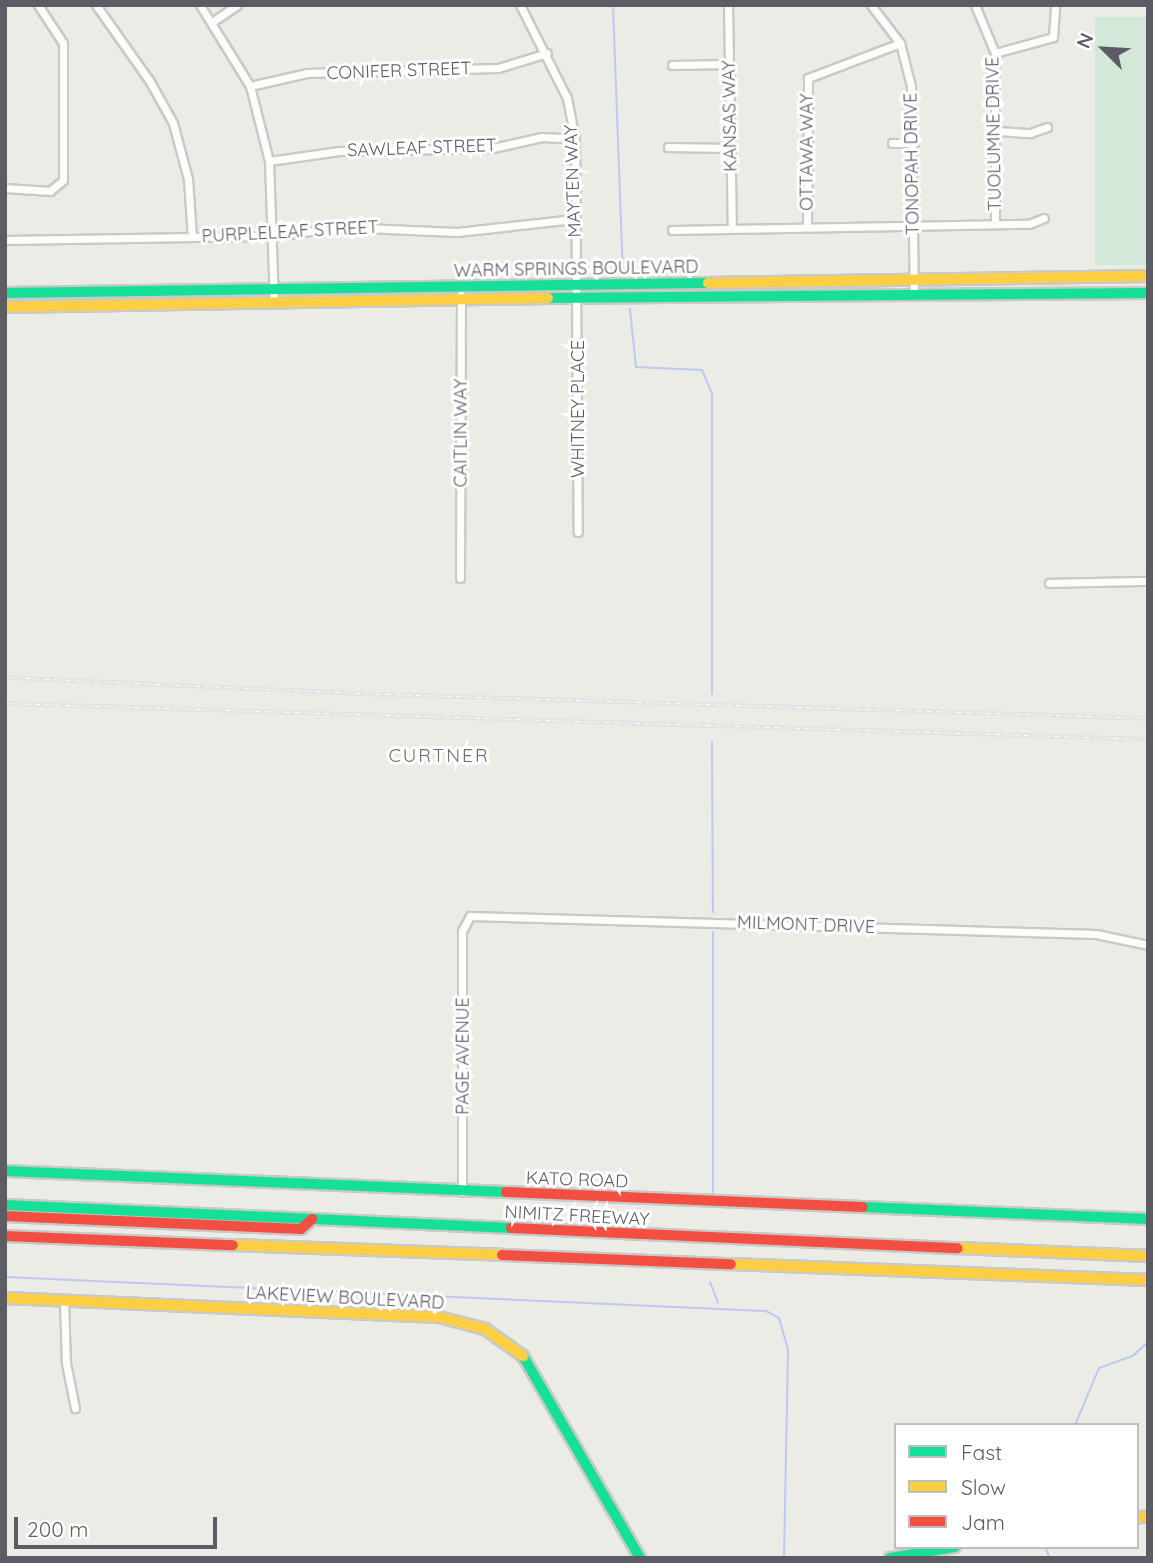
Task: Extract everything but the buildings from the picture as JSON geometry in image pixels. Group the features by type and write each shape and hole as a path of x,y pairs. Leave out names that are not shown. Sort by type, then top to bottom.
{"main road":[{"name":"WARM SPRINGS BOULEVARD","path":"5,293 914,277 1148,276"},
{"path":"733,296 739,290 778,288 794,280"},
{"name":"WARM SPRINGS BOULEVARD","path":"5,307 577,300 914,292 1148,293"},
{"name":"KATO ROAD","path":"5,1171 1148,1219"},
{"name":"NIMITZ FREEWAY","path":"5,1205 1148,1256"},
{"path":"5,1216 301,1229 312,1219"},
{"path":"5,1236 1148,1280"},
{"name":"LAKEVIEW BOULEVARD","path":"5,1298 439,1317 485,1329 521,1354 539,1378 640,1558"},
{"path":"890,1558 943,1549"}],"street":[{"path":"5,188 50,191 63,180 63,43 38,5"},
{"path":"96,5 149,80 173,123 188,179 191,237"},
{"path":"200,5 250,86 269,161 274,236 274,303"},
{"path":"212,22 237,5"},
{"name":"MAYTEN WAY","path":"520,5 568,98 575,139 577,285"},
{"name":"KANSAS WAY","path":"727,5 732,227"},
{"name":"TONOPAH DRIVE","path":"871,5 900,43 911,86 914,143 914,292"},
{"name":"TUOLUMNE DRIVE","path":"975,5 995,53 998,131 995,225"},
{"path":"995,53 1053,37 1055,5"},
{"name":"OTTAWA WAY","path":"807,226 808,78 900,43"},
{"name":"CONIFER STREET","path":"250,86 307,74 498,68 547,53"},
{"path":"672,65 729,64"},
{"path":"998,131 1030,133 1047,127"},
{"name":"SAWLEAF STREET","path":"269,161 339,151 493,148 542,137 575,139"},
{"path":"892,143 914,143"},
{"path":"668,147 731,148"},
{"path":"671,230 1029,224 1044,218"},
{"name":"PURPLELEAF STREET","path":"5,240 274,236 340,227 457,232 574,219"},
{"name":"WHITNEY PLACE","path":"577,285 578,532"},
{"name":"CAITLIN WAY","path":"460,578 461,287"},
{"path":"1049,583 1148,581"},
{"name":"MILMONT DRIVE","path":"466,919 473,915 1096,934 1148,944"},
{"name":"PAGE AVENUE","path":"462,1192 466,919"},
{"path":"64,1301 65,1363 75,1408"}],"green space":[{"path":"1095,17 1148,17 1148,265 1095,265"}],"waterway":[{"path":"613,5 623,272"},
{"path":"630,309 636,367 702,370 712,394 712,694"},
{"path":"712,742 713,912"},
{"path":"713,932 713,1193"},
{"path":"5,1277 766,1311 779,1318 788,1350 784,1558"},
{"path":"710,1282 718,1303"},
{"path":"1076,1423 1099,1368 1134,1355 1148,1342"},
{"path":"1046,1549 1050,1558"}],"railway":[{"path":"5,677 386,694 1148,718"},
{"path":"5,703 1148,739"}],"traffic: fast":[{"path":"5,293 708,283"},
{"path":"548,298 1148,293"},
{"path":"5,1171 506,1192"},
{"path":"5,1205 511,1228"},
{"path":"863,1207 1148,1219"},
{"path":"523,1356 640,1558"},
{"path":"890,1558 943,1549"}],"traffic: slow":[{"path":"708,283 1148,276"},
{"path":"5,307 548,298"},
{"path":"233,1245 502,1255"},
{"path":"958,1248 1148,1256"},
{"path":"731,1264 1148,1280"},
{"path":"5,1298 439,1317 485,1329 523,1356"},
{"path":"1139,1518 1148,1516"}],"traffic: jam":[{"path":"506,1192 863,1207"},
{"path":"5,1216 301,1229 312,1219"},
{"path":"511,1228 958,1248"},
{"path":"5,1236 233,1245"},
{"path":"502,1255 731,1264"}],"district":[{"name":"CURTNER","path":"439,756"}]}
